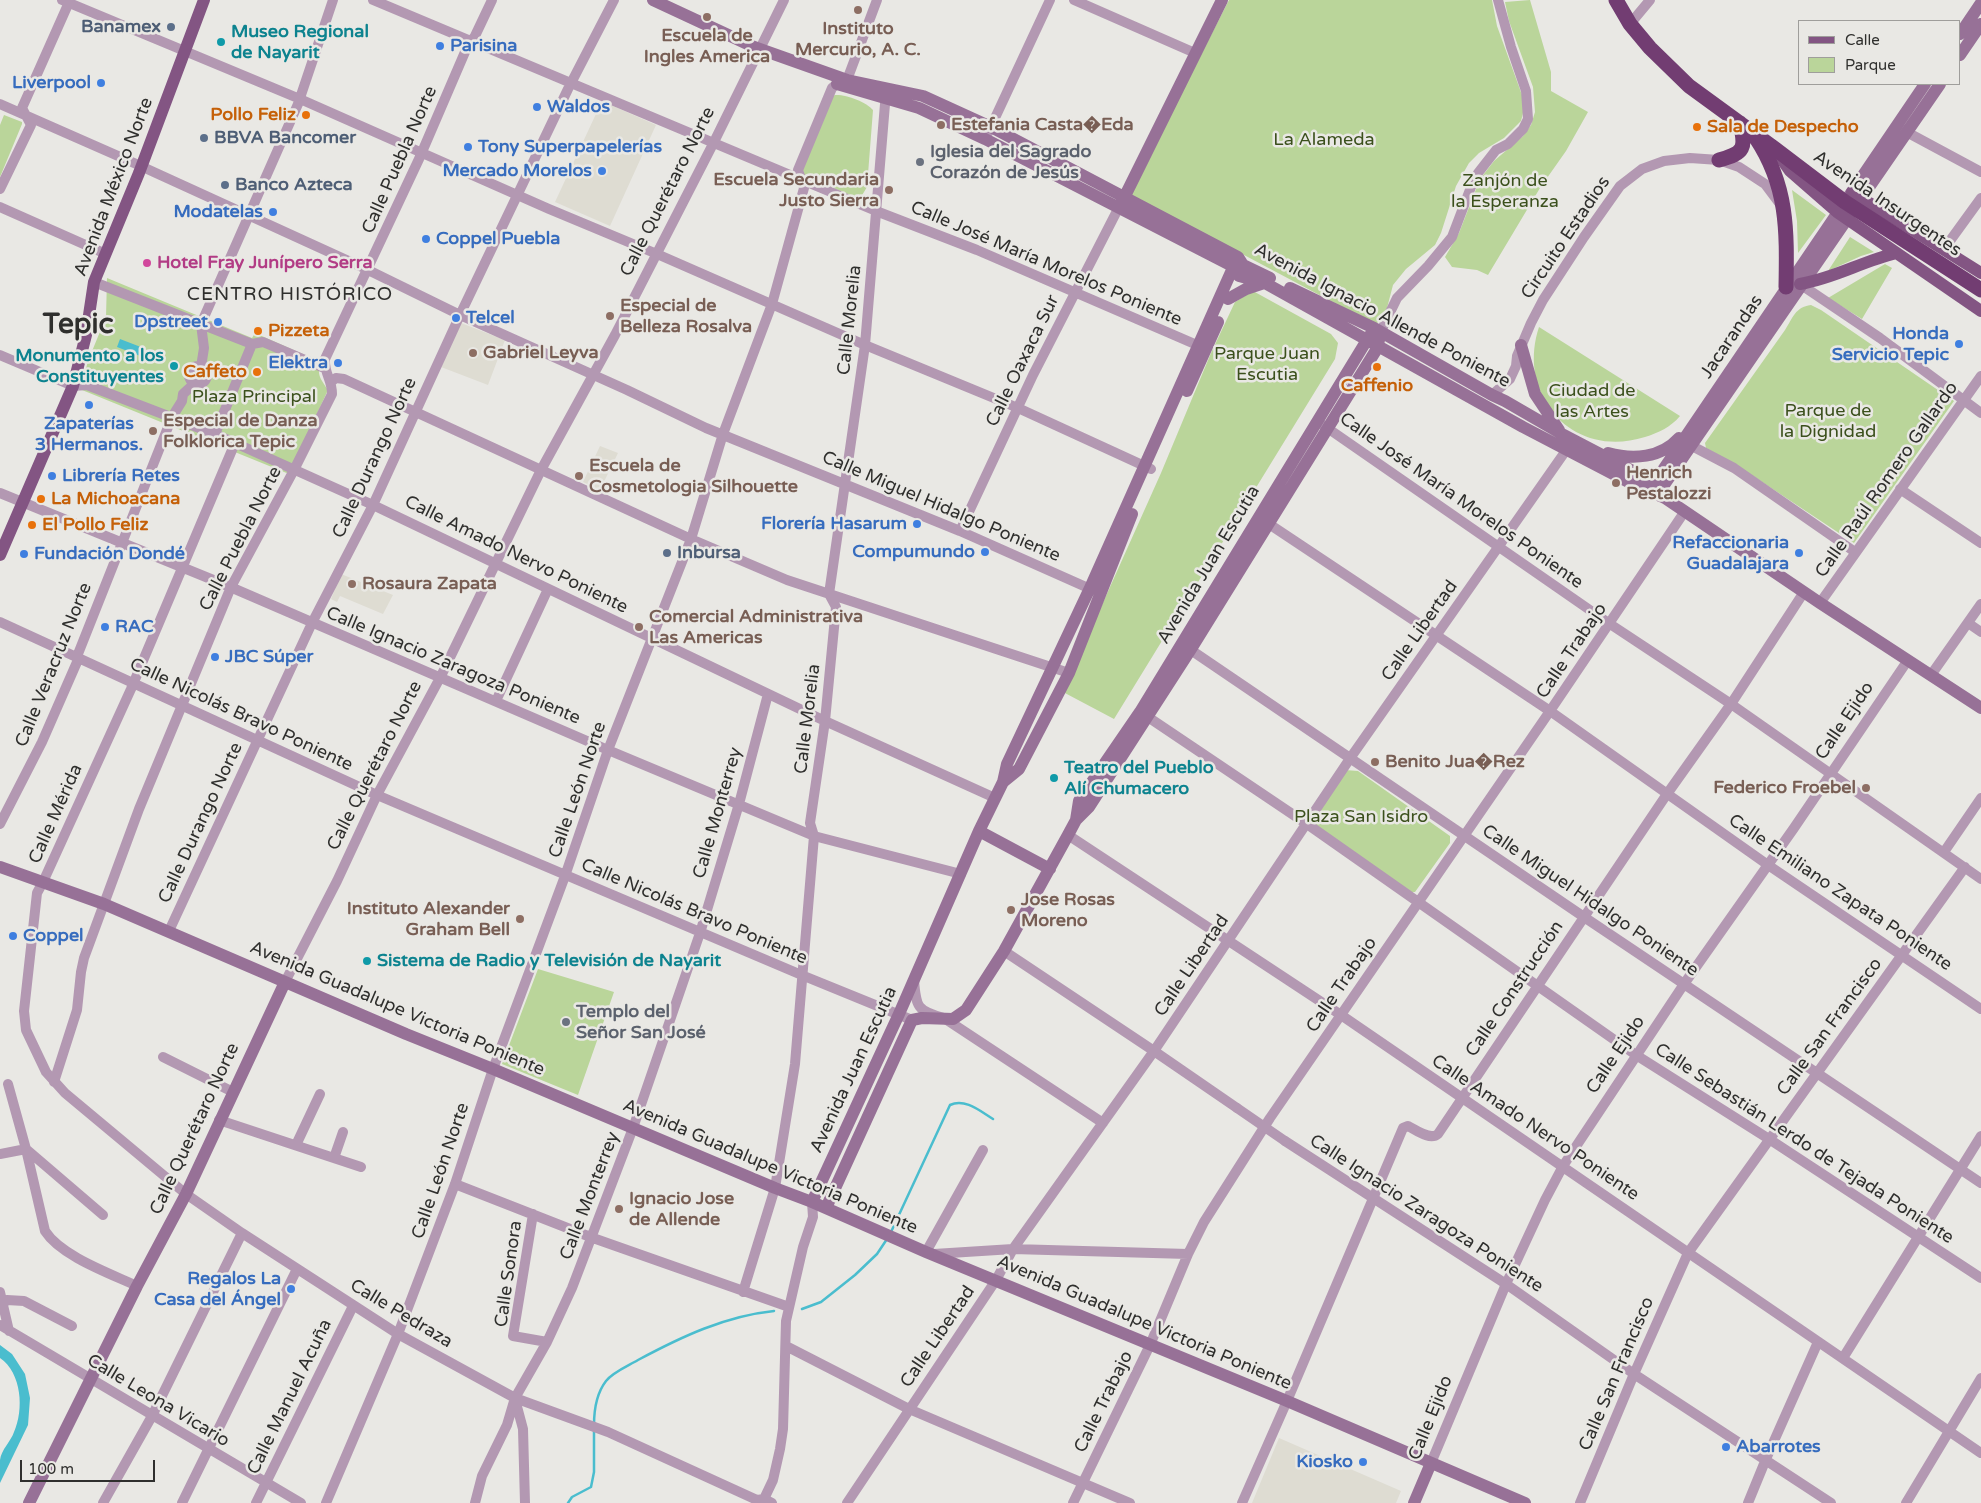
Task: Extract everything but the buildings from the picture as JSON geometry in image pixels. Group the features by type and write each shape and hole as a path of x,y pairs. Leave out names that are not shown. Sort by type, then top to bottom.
{"highway":[{"name":"Avenida Insurgentes","path":"1616,0 1630,24 1650,48 1689,86 1849,205 1981,290"},
{"path":"1719,160 1736,154 1742,149 1745,142 1740,123"},
{"path":"1740,123 1755,137 1770,161 1778,182 1785,210 1787,244 1793,286"},
{"path":"1961,276 1981,273"}],"main road":[{"name":"Avenida México Norte","path":"0,556 73,386 86,336 94,282 141,166 204,0"},
{"name":"Avenida Ignacio Allende Poniente","path":"653,0 760,49 842,82 886,94 919,108 1122,202"},
{"name":"Calle Oaxaca Sur","path":"1122,202 1222,0"},
{"path":"1961,33 1981,3"},
{"path":"1961,54 1981,24"},
{"path":"1901,129 1924,85"},
{"path":"1901,129 1939,85"},
{"name":"Avenida Ignacio Allende Poniente","path":"886,94 923,96 990,127 1238,266 1351,332 1523,427 1657,491"},
{"name":"Jacarandas","path":"1657,491 1704,411 1901,129"},
{"path":"1849,205 1944,249 1981,273"},
{"path":"1849,205 1897,253 1981,311"},
{"path":"1793,286 1829,278 1881,257 1897,253"},
{"name":"Avenida Ignacio Allende Poniente","path":"1238,266 1377,330 1586,447 1657,491 1820,603 1981,708"},
{"name":"Avenida Juan Escutia","path":"1200,350 1228,300 1238,266"},
{"name":"Avenida Juan Escutia","path":"1003,782 1018,768 1068,673 1095,591 1238,266"},
{"path":"1228,300 1246,289 1265,283"},
{"name":"Jacarandas","path":"1657,491 1692,446 1793,286"},
{"name":"Avenida Juan Escutia","path":"826,1208 912,1020 922,1018 952,1019 966,1010 1004,951 1050,869 1076,820 1079,801 1144,715 1323,425 1372,343 1377,330"},
{"path":"1351,332 1358,354"},
{"name":"Avenida Juan Escutia","path":"1323,425 1358,354 1372,343"},
{"path":"1521,345 1535,394 1562,434"},
{"path":"1586,447 1617,456 1654,455 1671,447 1704,411"},
{"name":"Avenida Juan Escutia","path":"812,1202 1003,782 1007,764 1052,669 1095,591"},
{"path":"980,831 1050,869"},
{"name":"Avenida Guadalupe Victoria Poniente","path":"0,867 104,904 169,931 406,1034 812,1202 928,1253 1287,1401 1526,1503"},
{"name":"Calle Querétaro Norte","path":"28,1503 137,1286 186,1194 285,982"},
{"name":"Calle Ejido","path":"1414,1503 1431,1463"}],"street":[{"path":"201,324 300,99 333,0"},
{"name":"Calle José María Morelos Poniente","path":"373,0 876,212 977,250 1076,292 1200,350"},
{"name":"Calle Puebla Norte","path":"324,368 324,359 368,270 471,40 475,36 492,0"},
{"name":"Calle Durango Norte","path":"169,931 312,623 373,505 460,315 571,83 614,0"},
{"name":"Calle Querétaro Norte","path":"285,982 337,881 376,795 440,676 542,470 713,144 784,0"},
{"name":"Calle León Norte","path":"326,1503 398,1334 455,1184 493,1069 565,876 608,750 690,539 723,434 772,304 804,188 798,170 832,88 842,82 877,0"},
{"path":"985,139 1050,0"},
{"path":"1074,0 1195,53"},
{"path":"1377,330 1397,298 1428,266 1452,237 1478,173 1496,150 1508,144 1524,129 1528,119 1526,91 1505,28 1498,0"},
{"path":"1630,24 1650,0"},
{"path":"0,189 31,125 22,108 67,1 300,99 866,345 1018,408 1148,467"},
{"name":"Calle Morelia","path":"748,1294 775,1188 795,1064 804,976 814,836 810,823 825,722 836,607 829,594 866,345 886,94"},
{"name":"Calle Miguel Hidalgo Poniente","path":"0,104 141,166 368,270 460,315 723,434 960,531 1095,591"},
{"path":"1901,129 1981,172"},
{"name":"Circuito Estadios","path":"1492,396 1510,379 1516,366 1521,345 1543,300 1584,236 1620,186 1642,169 1664,161 1690,158 1719,160 1739,167 1765,184 1785,210"},
{"path":"1944,249 1981,198"},
{"name":"Calle Oaxaca Sur","path":"960,531 1018,408 1122,202"},
{"path":"0,207 106,254"},
{"path":"94,282 252,344 264,342 324,368 332,381 340,377 690,539 787,580 1068,673"},
{"path":"1793,286 1880,338 1981,413"},
{"name":"Calle Veracruz Norte","path":"0,824 42,742 78,658 121,543 172,417 182,401 183,394 195,383 201,384 206,379 207,373 201,367 204,348 201,324"},
{"path":"215,434 252,344"},
{"name":"Calle Amado Nervo Poniente","path":"0,355 73,386 87,385 215,434 373,505 825,722 995,798"},
{"name":"Calle Raúl Romero Gallardo","path":"1820,603 1981,376"},
{"name":"Calle Puebla Norte","path":"54,1082 77,1010 84,958 139,809 231,588 332,394 332,381"},
{"name":"Calle José María Morelos Poniente","path":"1323,425 1610,624 1732,704 1979,875"},
{"name":"Calle Mérida","path":"54,1082 46,1072 26,1030 24,1011 36,893 43,882 132,684 235,443"},
{"path":"1692,446 1734,468 1855,552"},
{"name":"Calle Libertad","path":"847,1503 996,1280 1013,1249 1154,1051 1351,757 1567,449"},
{"path":"1900,489 1981,543"},
{"name":"Calle Ignacio Zaragoza Poniente","path":"0,493 440,676 608,750 814,836 961,874"},
{"name":"Calle Trabajo","path":"1073,1503 1150,1345 1188,1254 1204,1222 1270,1118 1610,624 1685,511"},
{"name":"Calle Emiliano Zapata Poniente","path":"1264,520 1550,711 1768,865 1981,1009"},
{"path":"496,701 548,589"},
{"name":"Calle Construcción","path":"1242,1503 1403,1128 1408,1126 1430,1137 1435,1137 1667,794 1732,704 1804,592"},
{"path":"1931,675 1981,604"},
{"name":"Calle Nicolás Bravo Poniente","path":"0,622 376,795 565,876 912,1020"},
{"path":"1968,623 1981,632"},
{"name":"Calle Miguel Hidalgo Poniente","path":"1187,647 1981,1183"},
{"name":"Calle Ejido","path":"1431,1463 1506,1284 1563,1166 1684,984 1908,660"},
{"name":"Calle Monterrey","path":"515,1398 547,1342 572,1288 593,1238 633,1128 700,932 768,694"},
{"name":"Calle Sebastián Lerdo de Tejada Poniente","path":"1144,715 1307,824 1636,1055 1769,1139 1981,1278"},
{"path":"1944,852 1981,798"},
{"name":"Calle Amado Nervo Poniente","path":"1068,835 1341,1015 1981,1453"},
{"name":"Calle San Francisco","path":"1580,1503 1634,1374 1688,1253 1965,867"},
{"name":"Calle Ignacio Zaragoza Poniente","path":"1004,951 1285,1141 1506,1284 1634,1374 1831,1503"},
{"path":"914,980 915,994 919,1007 926,1014 944,1018 1103,1123"},
{"path":"163,1056 233,1092"},
{"name":"Calle Pedraza","path":"54,1082 186,1194 242,1233 398,1334 515,1398 589,1424 762,1501"},
{"path":"8,1084 45,1231 64,1250 137,1286"},
{"path":"296,1146 320,1094"},
{"path":"219,1120 360,1167"},
{"path":"334,1158 343,1132"},
{"path":"1843,1358 1917,1236 1981,1136"},
{"path":"0,1154 26,1150 103,1214"},
{"path":"928,1253 983,1150"},
{"path":"455,1184 593,1238 789,1308"},
{"name":"Avenida Juan Escutia","path":"812,1202 813,1217"},
{"path":"762,1501 772,1480 780,1449 783,1419 786,1321 802,1247 813,1217 826,1208"},
{"name":"Calle Sonora","path":"533,1214 514,1336 547,1342"},
{"path":"104,1503 152,1416 242,1233"},
{"path":"928,1253 1013,1249 1188,1254"},
{"path":"182,1503 297,1269"},
{"path":"0,1292 3,1304 4,1328"},
{"path":"3,1304 7,1300 24,1301 72,1326"},
{"name":"Calle Manuel Acuña","path":"256,1503 353,1306"},
{"name":"Calle Leona Vicario","path":"4,1328 300,1503"},
{"path":"1748,1503 1818,1342"},
{"path":"786,1346 909,1409 1130,1503"},
{"path":"1906,1503 1981,1378"},
{"path":"475,1503 482,1476 507,1425 515,1398"},
{"path":"515,1398 523,1429 525,1503"}],"shaded area":[{"name":"Mercado Morelos","path":"602,101 656,125 610,226 555,202"},
{"name":"Gabriel Leyva","path":"461,323 505,340 488,385 441,367"},
{"path":"600,446 618,453 600,490 583,482"},
{"name":"Rosaura Zapata","path":"341,574 393,595 383,614 340,596 337,602 331,599"},
{"path":"1279,1438 1401,1491 1396,1503 1252,1503"}],"green space":[{"name":"La Alameda","path":"1229,0 1492,0 1497,26 1522,95 1524,109 1521,121 1504,138 1479,153 1469,163 1456,186 1441,233 1435,245 1406,269 1393,285 1387,308 1376,325 1129,194"},
{"name":"Zanjón de la Esperanza","path":"1530,0 1551,72 1551,91 1588,112 1566,151 1540,188 1488,275 1477,270 1452,267 1445,257 1459,233 1480,179 1494,161 1523,136 1531,125 1535,112 1533,87 1509,21 1505,2"},
{"path":"835,95 856,99 873,110 867,187 861,197 856,198 804,175 802,166 832,97"},
{"path":"4,115 22,122 22,124 0,177 0,125"},
{"path":"1792,190 1826,215 1798,253 1797,221"},
{"path":"1850,237 1874,252 1828,271"},
{"path":"1885,264 1892,268 1862,319 1828,298"},
{"name":"Plaza Principal","path":"107,278 252,338 255,333 321,362 319,374 328,390 289,474 82,390 81,387 88,361 106,317"},
{"name":"Parque Juan Escutia","path":"1253,291 1331,334 1338,343 1335,359 1114,719 1063,692 1235,302"},
{"name":"Parque de la Dignidad","path":"1811,305 1954,401 1854,543 1744,470 1706,448 1705,443 1795,314 1801,308"},
{"name":"Ciudad de las Artes","path":"1539,327 1680,416 1655,434 1619,442 1595,439 1574,430 1556,416 1543,398 1536,377 1534,352"},
{"name":"Plaza San Isidro","path":"1345,770 1358,771 1450,836 1450,843 1415,892 1410,892 1312,824"},
{"path":"538,969 614,992 578,1095 502,1064"}],"water":[{"path":"120,339 146,349 143,357 117,347"},
{"path":"0,1345 12,1354 25,1374 30,1398 28,1425 0,1483 1,1456 13,1435 20,1403 17,1382 13,1373 0,1358"}],"waterway":[{"path":"891,1232 950,1105 956,1103 967,1104 993,1119"},
{"path":"802,1309 821,1302 855,1275 877,1254 887,1239"},
{"path":"594,1425 595,1407 600,1391 606,1381 617,1372 670,1343 704,1329 738,1318 774,1311"},
{"path":"568,1503 572,1497 591,1487 594,1472 594,1430"}],"place":[{"name":"Instituto Mercurio, A. C.","path":"858,10"},
{"name":"Escuela de Ingles America","path":"707,17"},
{"name":"Banamex","path":"171,27"},
{"name":"Museo Regional de Nayarit","path":"221,42"},
{"name":"Parisina","path":"440,46"},
{"name":"Liverpool","path":"101,83"},
{"name":"Waldos","path":"537,107"},
{"name":"Pollo Feliz","path":"306,115"},
{"name":"Estefania Casta�Eda","path":"941,125"},
{"name":"Sala de Despecho","path":"1697,127"},
{"name":"BBVA Bancomer","path":"204,138"},
{"name":"Tony Superpapelerías","path":"468,147"},
{"name":"Iglesia del Sagrado Corazón de Jesús","path":"920,162"},
{"name":"Mercado Morelos","path":"602,171"},
{"name":"Banco Azteca","path":"225,185"},
{"name":"Escuela Secundaria Justo Sierra","path":"889,190"},
{"name":"Modatelas","path":"273,212"},
{"name":"Coppel Puebla","path":"426,239"},
{"name":"Hotel Fray Junípero Serra","path":"147,263"},
{"name":"Especial de Belleza Rosalva","path":"610,316"},
{"name":"Telcel","path":"456,318"},
{"name":"Dpstreet","path":"218,322"},
{"name":"Pizzeta","path":"258,331"},
{"name":"Honda Servicio Tepic","path":"1959,344"},
{"name":"Gabriel Leyva","path":"473,353"},
{"name":"Elektra","path":"338,363"},
{"name":"Monumento a los Constituyentes","path":"174,366"},
{"name":"Caffenio","path":"1377,367"},
{"name":"Caffeto","path":"257,372"},
{"name":"Zapaterías 3 Hermanos.","path":"89,405"},
{"name":"Especial de Danza Folklorica Tepic","path":"153,431"},
{"name":"Librería Retes","path":"52,476"},
{"name":"Escuela de Cosmetologia Silhouette","path":"579,476"},
{"name":"Henrich Pestalozzi","path":"1616,483"},
{"name":"La Michoacana","path":"41,499"},
{"name":"Florería Hasarum","path":"917,524"},
{"name":"El Pollo Feliz","path":"32,525"},
{"name":"Compumundo","path":"985,552"},
{"name":"Inbursa","path":"667,553"},
{"name":"Refaccionaria Guadalajara","path":"1799,553"},
{"name":"Fundación Dondé","path":"24,554"},
{"name":"Rosaura Zapata","path":"352,584"},
{"name":"RAC","path":"105,627"},
{"name":"Comercial Administrativa Las Americas","path":"639,627"},
{"name":"JBC Súper","path":"215,657"},
{"name":"Benito Jua�Rez","path":"1375,762"},
{"name":"Teatro del Pueblo Alí Chumacero","path":"1054,778"},
{"name":"Federico Froebel","path":"1866,788"},
{"name":"Jose Rosas Moreno","path":"1011,910"},
{"name":"Instituto Alexander Graham Bell","path":"520,919"},
{"name":"Coppel","path":"13,936"},
{"name":"Sistema de Radio y Televisión de Nayarit","path":"367,961"},
{"name":"Templo del Señor San José","path":"566,1022"},
{"name":"Ignacio Jose de Allende","path":"619,1209"},
{"name":"Regalos La Casa del Ángel","path":"291,1289"},
{"name":"Abarrotes","path":"1726,1447"},
{"name":"Kiosko","path":"1363,1462"}],"district":[{"name":"CENTRO HISTÓRICO","path":"290,295"},
{"name":"Tepic","path":"78,326"}]}
